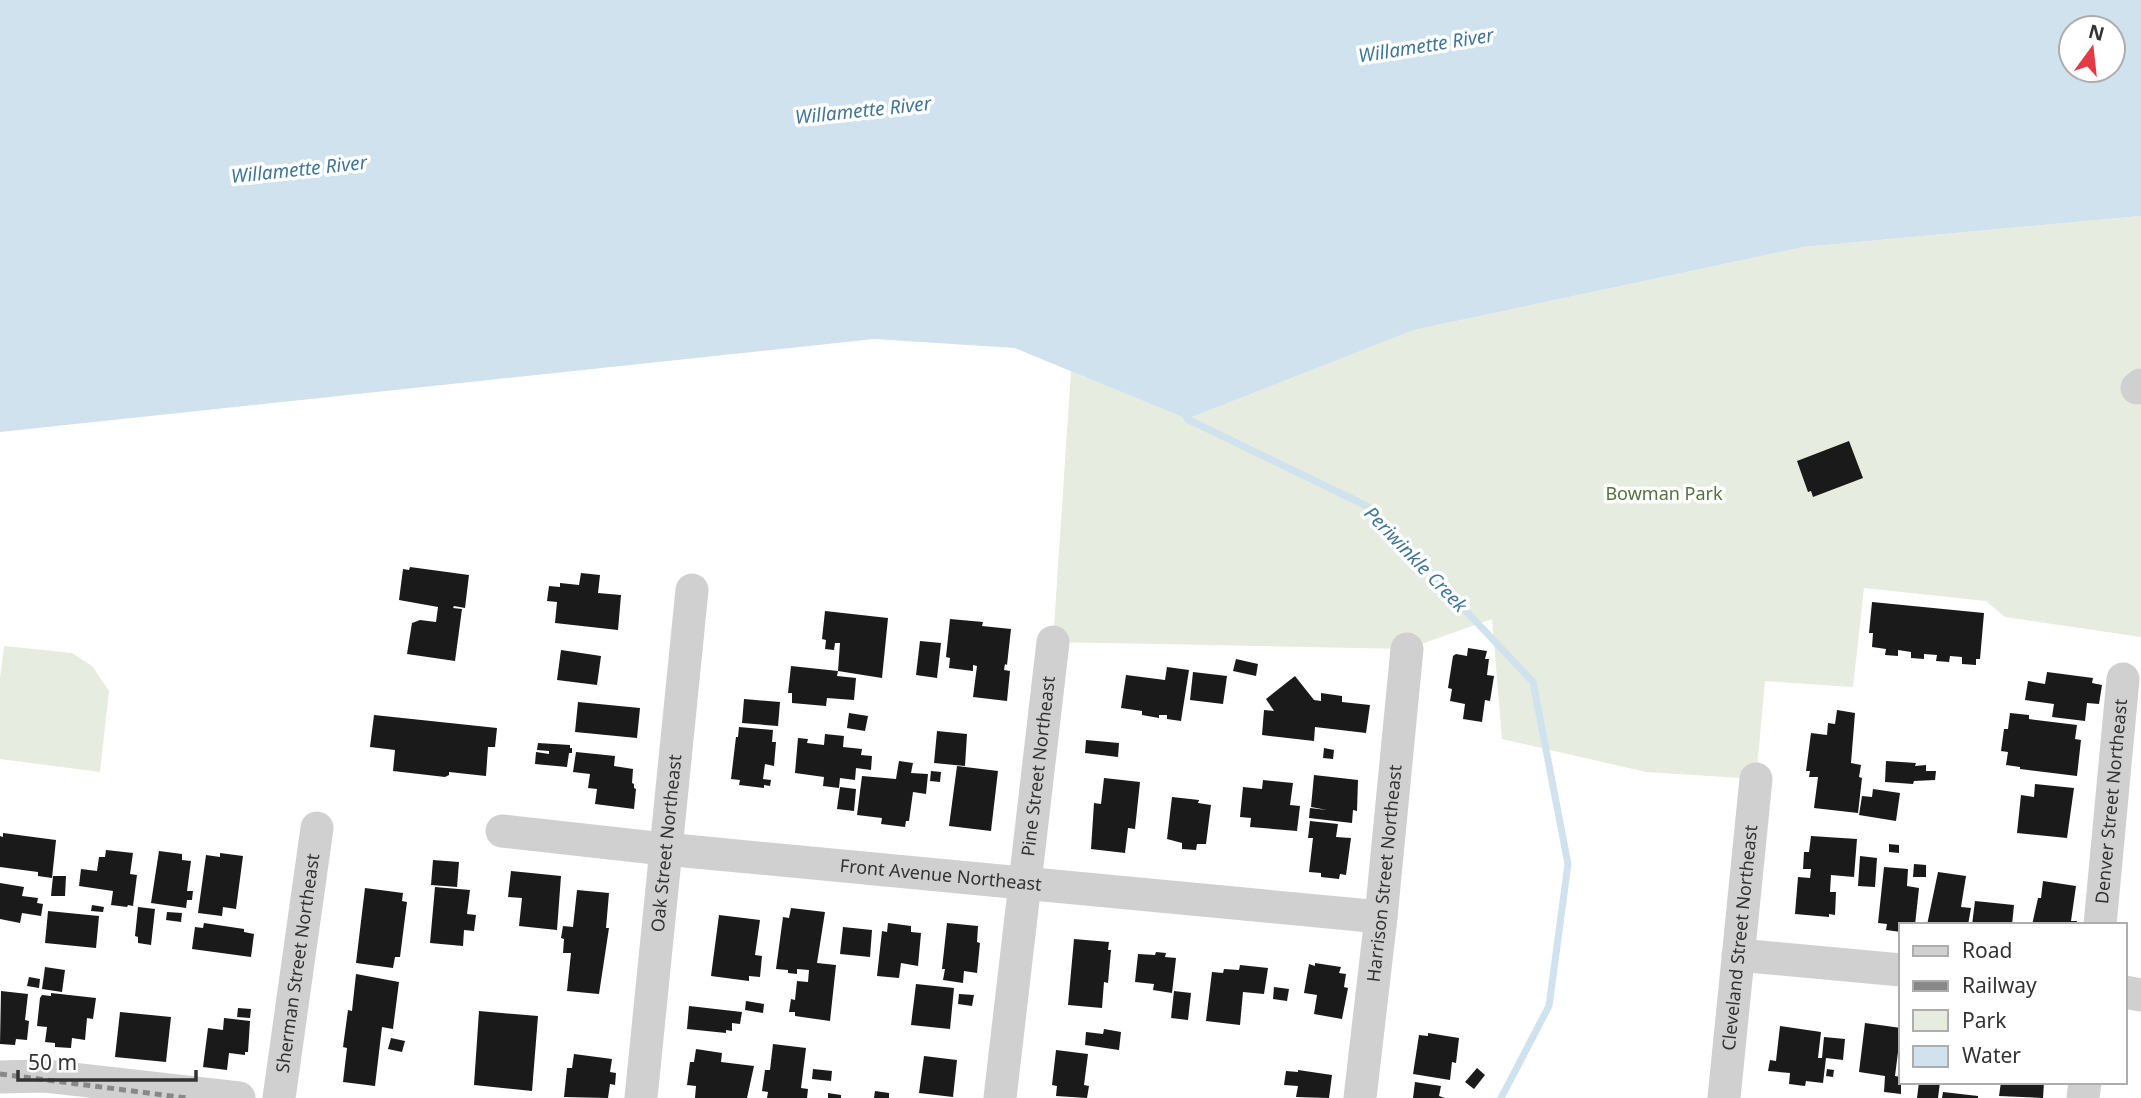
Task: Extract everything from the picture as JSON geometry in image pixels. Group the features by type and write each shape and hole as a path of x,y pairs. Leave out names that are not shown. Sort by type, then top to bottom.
{"street":[{"name":"Oak Street Northeast","path":"641,1098 692,590"},
{"name":"Pine Street Northeast","path":"1000,1098 1053,642"},
{"name":"Harrison Street Northeast","path":"1360,1098 1381,917 1406,649"},
{"name":"Denver Street Northeast","path":"2100,923 2123,679"},
{"name":"Cleveland Street Northeast","path":"1724,1098 1756,779"},
{"name":"Sherman Street Northeast","path":"279,1098 317,828"},
{"name":"Front Avenue Northeast","path":"502,831 664,849 1381,917"},
{"path":"1738,955 1899,970"},
{"path":"0,1077 46,1076 239,1098"},
{"path":"0,1086 106,1098"}],"green space":[{"name":"Bowman Park","path":"2141,216 2141,637 2005,617 1986,601 1864,588 1853,687 1765,681 1756,779 1646,772 1502,739 1492,619 1407,649 1053,642 1071,371 1187,419 1414,330 1804,247"},
{"path":"4,646 72,653 92,666 109,691 100,772 0,759 0,679"}],"water":[{"name":"Willamette River","path":"0,0 2141,0 2141,216 1804,247 1414,330 1187,419 1015,348 874,339 0,432"}],"building":[{"path":"1849,441 1863,478 1813,497 1811,491 1808,492 1797,461"},
{"path":"410,567 469,575 465,608 453,608 462,609 455,661 407,654 412,623 420,620 436,622 438,607 399,600 403,569 409,570"},
{"path":"581,573 600,575 598,593 621,595 618,630 555,623 557,602 547,601 549,586 560,587 560,583 579,585"},
{"path":"1872,602 1984,613 1980,659 1976,659 1976,665 1962,664 1962,657 1950,656 1949,662 1936,661 1937,655 1924,654 1924,659 1911,658 1911,652 1898,650 1898,656 1885,655 1886,649 1872,647 1873,633 1869,633"},
{"path":"825,611 888,618 882,678 838,671 840,643 835,643 834,650 825,649 826,640 822,639"},
{"path":"950,619 983,622 982,626 1011,629 1007,665 1005,664 1004,670 1010,671 1007,701 973,697 977,666 973,665 973,671 949,668 950,658 946,657"},
{"path":"920,641 941,643 937,678 916,675"},
{"path":"1468,648 1487,651 1487,675 1494,676 1490,701 1485,700 1482,722 1463,719 1465,704 1450,701 1452,689 1448,688 1453,656 1467,656"},
{"path":"561,650 601,656 597,685 557,680"},
{"path":"1236,659 1258,664 1256,676 1233,671"},
{"path":"791,666 838,671 837,676 856,678 854,700 827,698 826,706 792,703 792,693 788,693"},
{"path":"1167,667 1189,670 1181,721 1167,719 1167,715 1159,715 1159,718 1142,715 1142,711 1121,708 1126,675 1165,680"},
{"path":"1193,672 1227,676 1223,704 1190,700"},
{"path":"2047,672 2093,678 2092,683 2102,685 2099,704 2087,703 2085,721 2052,717 2054,704 2025,700 2028,681 2045,684"},
{"path":"1295,676 1314,700 1321,701 1321,693 1342,696 1342,702 1370,705 1366,733 1315,727 1314,741 1262,735 1264,710 1274,711 1266,699"},
{"path":"744,699 780,702 778,726 742,723"},
{"path":"578,702 640,708 637,738 575,732"},
{"path":"1837,710 1855,713 1851,763 1861,765 1858,813 1814,808 1818,777 1809,777 1810,771 1806,771 1811,733 1827,735 1828,723 1835,724"},
{"path":"849,713 868,716 865,731 847,728"},
{"path":"2010,713 2029,715 2029,719 2077,725 2075,739 2081,740 2077,776 2006,765 2008,752 2001,751 2004,729 2008,729"},
{"path":"374,715 497,728 495,747 488,747 486,776 449,772 445,777 393,771 395,750 370,747"},
{"path":"739,727 773,730 772,742 776,742 774,766 765,764 763,779 771,780 770,786 764,785 764,788 739,785 740,780 731,779"},
{"path":"937,731 967,734 965,766 934,763"},
{"path":"825,734 844,736 843,747 862,749 861,755 872,756 871,770 856,768 855,780 840,778 839,788 823,786 824,777 795,773 798,738 808,739 807,743 824,745"},
{"path":"1086,740 1119,743 1118,757 1085,753"},
{"path":"538,743 570,745 572,753 569,753 567,767 535,764 536,752 549,754 549,751 537,750"},
{"path":"1324,748 1334,750 1333,759 1323,758"},
{"path":"576,752 615,756 614,766 633,769 632,783 636,789 634,809 595,804 597,789 588,788 590,774 573,772"},
{"path":"899,761 913,763 911,773 928,774 926,794 913,792 909,821 906,821 905,827 881,824 882,818 857,815 862,776 896,779"},
{"path":"1886,761 1926,765 1926,771 1936,771 1935,780 1914,781 1913,784 1885,782"},
{"path":"957,766 998,771 991,831 949,826"},
{"path":"931,771 941,772 940,782 930,781"},
{"path":"1314,775 1358,780 1357,811 1353,810 1352,823 1309,818 1310,808 1327,810 1311,807"},
{"path":"1104,778 1140,782 1135,829 1128,828 1125,853 1091,849 1094,803 1101,804"},
{"path":"1263,780 1293,783 1290,805 1300,806 1297,831 1250,827 1251,818 1240,817 1243,787 1262,789"},
{"path":"2035,784 2074,788 2067,838 2017,833 2021,795 2034,797"},
{"path":"840,787 856,789 854,811 837,809"},
{"path":"1873,789 1900,793 1896,821 1859,815 1862,796 1872,797"},
{"path":"1172,797 1199,800 1198,803 1211,805 1206,844 1197,844 1196,850 1182,849 1182,843 1167,839"},
{"path":"1310,821 1338,824 1336,837 1351,838 1346,875 1340,874 1339,879 1321,877 1321,873 1309,872 1313,838 1308,838"},
{"path":"3,833 56,840 52,878 38,876 38,872 0,867 0,836 3,837"},
{"path":"1811,836 1857,839 1854,877 1831,875 1830,892 1836,892 1835,915 1829,914 1829,917 1795,914 1798,877 1810,878 1811,869 1803,869 1804,852 1809,852"},
{"path":"1889,844 1899,845 1899,853 1889,852"},
{"path":"106,850 133,853 130,874 137,875 133,906 111,905 113,891 79,886 81,869 97,871 99,857 105,857"},
{"path":"159,851 182,854 182,860 191,861 187,891 193,891 192,900 187,900 186,908 151,903"},
{"path":"220,853 243,856 236,909 223,907 222,916 198,913 206,855 220,857"},
{"path":"1860,856 1877,858 1875,887 1858,886"},
{"path":"433,860 459,862 457,887 431,885"},
{"path":"1914,864 1926,865 1926,877 1913,877"},
{"path":"1884,867 1908,869 1907,886 1919,888 1915,923 1899,923 1899,932 1886,930 1887,924 1878,923"},
{"path":"511,871 561,876 557,930 519,926 522,898 508,897"},
{"path":"1938,872 1966,876 1961,907 1971,908 1968,923 1927,923"},
{"path":"53,876 66,876 65,896 51,896"},
{"path":"2043,881 2076,886 2071,921 2076,923 2032,923 2038,898 2041,898"},
{"path":"0,883 24,887 22,896 38,898 37,903 43,904 41,916 22,913 20,923 0,919"},
{"path":"435,887 470,890 467,914 476,915 474,931 464,930 463,946 430,943"},
{"path":"365,888 403,893 402,901 407,902 400,957 395,957 393,968 356,963"},
{"path":"577,890 609,893 606,928 609,928 599,994 567,991 571,953 563,953 564,939 561,938 563,926 573,927"},
{"path":"1975,901 2014,905 2012,923 1972,923"},
{"path":"92,905 104,907 103,912 91,911"},
{"path":"138,907 155,909 151,945 138,943 138,937 135,936"},
{"path":"791,908 825,912 817,963 836,965 830,1021 795,1016 795,1012 789,1012 791,999 795,1000 797,981 808,982 809,970 797,969 797,974 776,969 783,917 789,918"},
{"path":"48,911 99,916 96,948 45,943"},
{"path":"167,912 182,913 181,922 166,920"},
{"path":"719,915 760,920 755,955 762,956 760,977 749,976 749,981 711,976"},
{"path":"204,923 244,929 244,932 254,934 251,957 192,949 195,927 203,928"},
{"path":"888,923 911,926 911,932 921,933 918,966 901,963 899,978 877,976 882,931 887,932"},
{"path":"947,923 978,926 977,942 980,943 977,973 964,971 963,983 943,980"},
{"path":"843,927 872,930 870,957 840,954"},
{"path":"1074,939 1109,942 1108,950 1111,950 1108,983 1104,982 1102,1008 1068,1005"},
{"path":"1156,952 1166,953 1165,957 1176,958 1172,993 1153,990 1154,984 1135,982 1138,954 1155,955"},
{"path":"1315,963 1341,967 1339,973 1346,974 1344,987 1348,988 1342,1019 1314,1014 1317,995 1304,993 1309,964 1315,966"},
{"path":"1240,965 1268,968 1264,994 1243,992 1240,1025 1206,1021 1212,972 1223,973 1224,969 1239,970"},
{"path":"45,967 65,970 62,992 42,989"},
{"path":"356,974 399,982 393,1029 382,1027 375,1086 343,1082 347,1048 343,1047 348,1010 352,1011"},
{"path":"29,977 40,979 39,988 27,986"},
{"path":"916,984 954,988 950,1029 911,1025"},
{"path":"1274,987 1289,989 1287,1001 1273,999"},
{"path":"1,991 28,994 25,1020 29,1021 27,1040 16,1039 15,1045 0,1044"},
{"path":"1174,991 1191,993 1188,1020 1171,1018"},
{"path":"51,993 96,998 93,1019 87,1018 85,1040 72,1038 71,1048 55,1047 55,1043 45,1042 47,1027 37,1026 40,998 42,995 51,996"},
{"path":"959,994 974,995 972,1006 958,1004"},
{"path":"746,1001 764,1004 763,1013 745,1010"},
{"path":"689,1006 742,1012 740,1024 732,1023 732,1031 726,1030 726,1033 687,1029"},
{"path":"238,1008 251,1009 250,1018 237,1017"},
{"path":"479,1011 538,1016 532,1091 474,1085"},
{"path":"120,1012 171,1017 166,1062 115,1057"},
{"path":"224,1018 250,1021 248,1052 245,1052 245,1055 229,1053 227,1070 203,1067 208,1028 223,1030"},
{"path":"1865,1023 1899,1028 1895,1076 1899,1077 1901,1094 1884,1092 1885,1076 1859,1072"},
{"path":"1780,1026 1821,1032 1818,1058 1822,1058 1824,1037 1845,1039 1843,1060 1826,1058 1823,1083 1806,1081 1805,1086 1789,1084 1790,1073 1768,1071 1770,1060 1776,1061"},
{"path":"1104,1029 1121,1032 1119,1050 1085,1045 1086,1032 1103,1034"},
{"path":"1428,1033 1459,1038 1456,1063 1452,1062 1450,1080 1413,1074 1419,1035 1428,1036"},
{"path":"391,1038 405,1041 402,1052 388,1049"},
{"path":"773,1044 806,1048 801,1088 808,1089 807,1098 767,1098 768,1092 762,1091 765,1070 770,1070"},
{"path":"696,1049 722,1053 721,1062 754,1066 747,1098 695,1098 696,1086 687,1085 690,1062 694,1062"},
{"path":"1056,1050 1088,1054 1084,1085 1089,1086 1087,1098 1056,1096 1057,1086 1052,1085"},
{"path":"574,1054 612,1059 610,1072 616,1073 615,1085 610,1084 608,1098 564,1097 567,1068 572,1068"},
{"path":"924,1056 957,1060 953,1097 919,1093"},
{"path":"1477,1068 1485,1075 1474,1089 1465,1082"},
{"path":"813,1069 832,1071 831,1081 812,1079"},
{"path":"1827,1069 1834,1070 1833,1077 1826,1076"},
{"path":"1286,1071 1332,1075 1329,1098 1296,1097 1298,1086 1284,1085"},
{"path":"1415,1082 1441,1086 1439,1096 1445,1098 1413,1098"},
{"path":"1919,1084 1940,1084 1938,1098 1917,1098"},
{"path":"2001,1084 2044,1084 2043,1098 1999,1096"},
{"path":"875,1091 889,1093 889,1098 874,1098"},
{"path":"1943,1092 1978,1096 1978,1098 1942,1098"},
{"path":"828,1093 841,1095 841,1098 828,1098"}],"waterway":[{"name":"Periwinkle Creek","path":"1187,412 1187,419 1367,506 1533,682 1568,864 1549,1006 1501,1098"}],"railway":[{"path":"0,1074 187,1098"}]}
